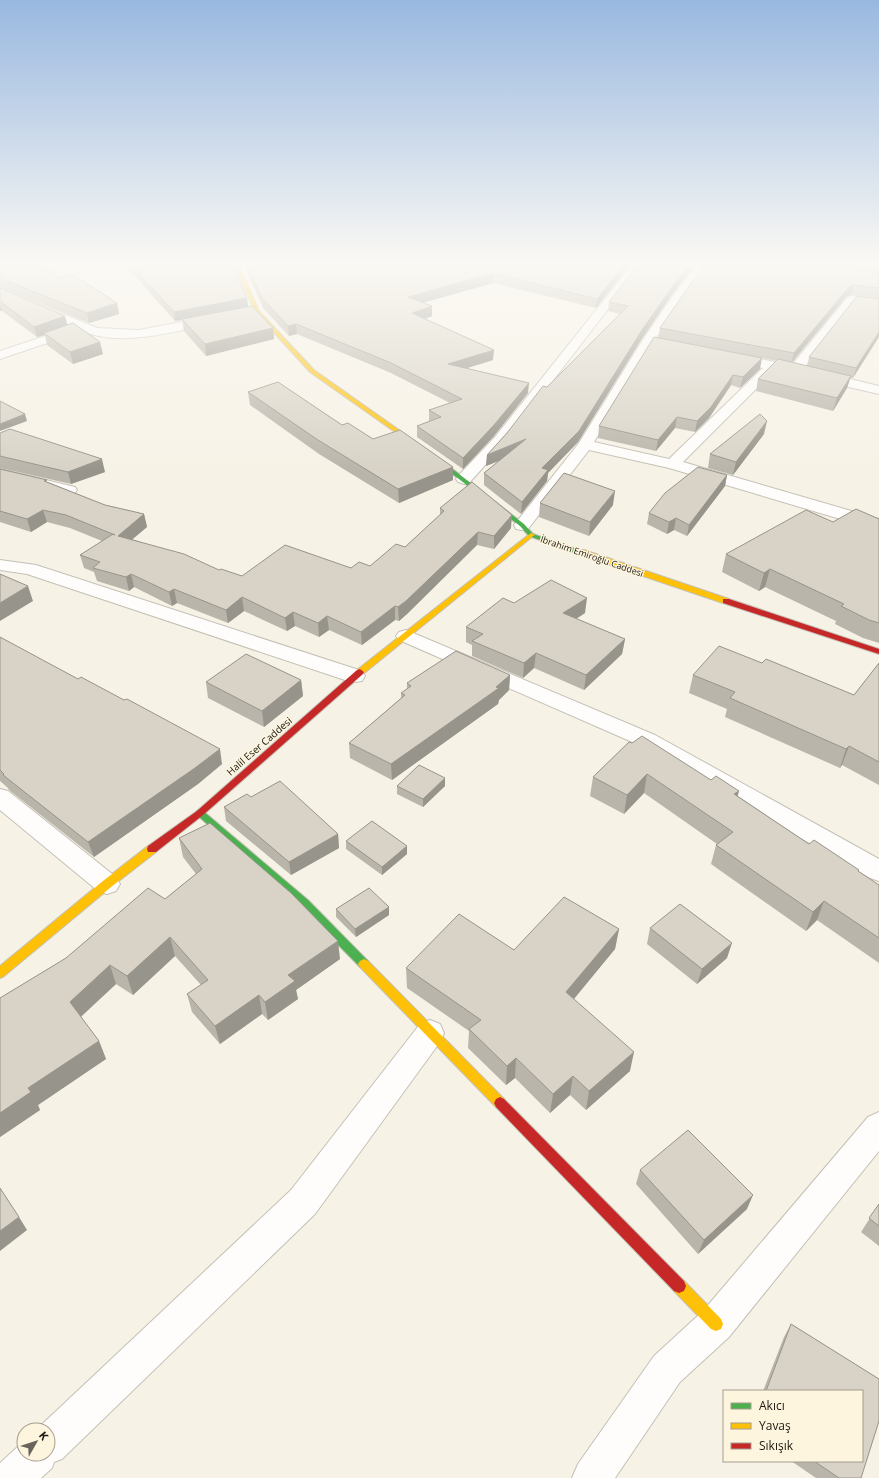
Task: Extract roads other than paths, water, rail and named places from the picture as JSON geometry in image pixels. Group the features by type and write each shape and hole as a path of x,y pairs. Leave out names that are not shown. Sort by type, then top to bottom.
{"street":[{"path":"0,355 63,334"},
{"name":"İbrahim Emiroğlu Caddesi","path":"278,334 312,371 464,479 527,530 879,652"},
{"path":"464,479 500,440 583,334"},
{"path":"527,530 584,445 653,334"},
{"path":"795,370 824,334"},
{"path":"648,341 664,344"},
{"path":"718,355 795,370 879,390"},
{"path":"672,464 772,366"},
{"path":"584,445 672,464 873,523"},
{"path":"0,474 69,490"},
{"name":"Halil Eser Caddesi","path":"0,972 107,884 200,813 355,676 406,636 527,530"},
{"path":"0,565 30,569 355,676"},
{"path":"406,636 646,740 879,871"},
{"path":"0,797 107,884"},
{"path":"200,813 304,903 716,1324"},
{"path":"56,1436 303,1202 430,1033"},
{"path":"592,1478 667,1369 716,1324 879,1127"},
{"path":"13,1478 30,1462"}]}
